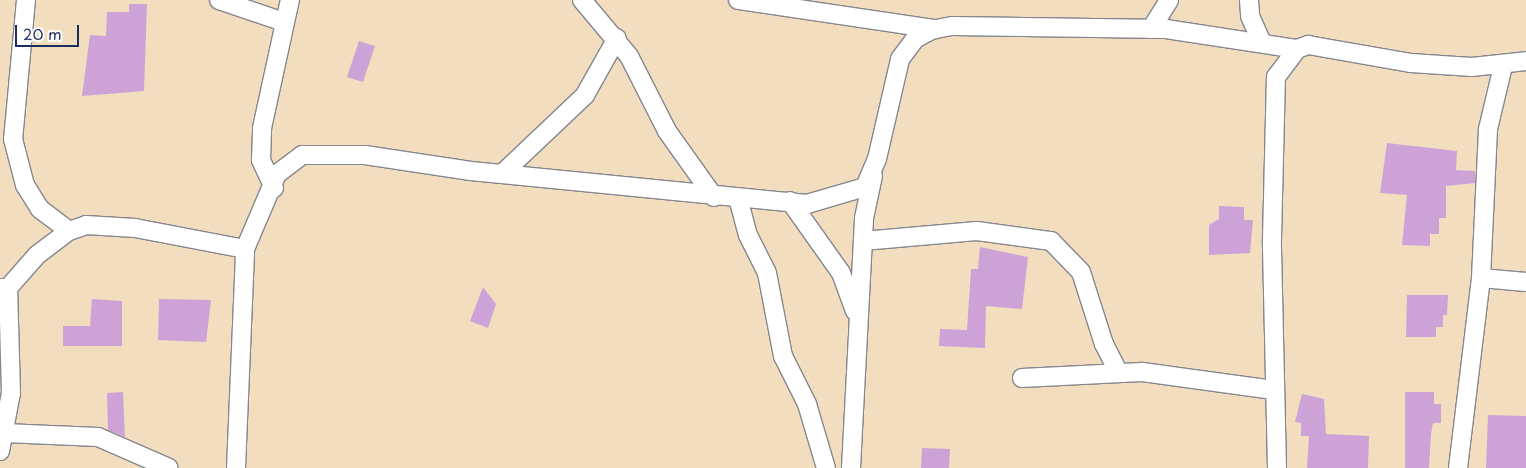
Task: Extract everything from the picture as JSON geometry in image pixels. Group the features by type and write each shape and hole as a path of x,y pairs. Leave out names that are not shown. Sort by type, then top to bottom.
{"street":[{"path":"26,0 13,139 25,185 40,209 69,231"},
{"path":"219,0 284,22"},
{"path":"274,188 261,160 262,128 290,0"},
{"path":"582,0 617,38 667,131 714,197"},
{"path":"738,0 830,7 936,29 1151,29 1261,41 1297,49 1308,45 1411,63 1503,66 1526,61"},
{"path":"1151,29 1169,0"},
{"path":"1250,0 1250,16 1261,41"},
{"path":"851,468 861,333 863,241 877,159 900,59 914,39 936,29"},
{"path":"504,172 585,94 617,38"},
{"path":"1277,468 1274,390 1273,91 1276,77 1297,49"},
{"path":"1458,468 1480,278 1482,177 1488,129 1503,66"},
{"path":"236,468 246,249 286,164 302,155 365,155 471,171 504,172 714,197 790,201 807,204 850,195 865,188 877,159"},
{"path":"738,198 748,235 767,273 783,356 807,404 826,468"},
{"path":"790,201 841,273 861,333"},
{"path":"0,451 4,433 12,360 4,288 37,255 69,231 86,225 135,228 246,249"},
{"path":"863,241 976,231 1050,241 1081,272 1104,344 1118,372"},
{"path":"1480,278 1526,282"},
{"path":"1022,378 1118,372 1230,381 1274,390"},
{"path":"4,433 98,437 169,468"}],"building":[{"path":"129,4 147,4 144,91 82,96 90,35 106,36 107,12 129,12"},
{"path":"359,41 375,46 363,82 347,77"},
{"path":"1387,143 1457,151 1456,170 1475,171 1475,183 1446,186 1446,218 1439,218 1439,234 1430,234 1430,246 1402,245 1407,195 1380,193"},
{"path":"1219,206 1244,207 1244,220 1253,220 1250,253 1209,255 1209,225 1219,219"},
{"path":"980,247 1028,257 1022,309 986,306 985,348 939,346 940,329 967,330 971,269 978,269"},
{"path":"483,287 496,304 488,328 470,321"},
{"path":"1407,295 1448,295 1447,315 1443,315 1443,327 1436,327 1436,337 1406,337"},
{"path":"92,299 122,301 122,346 63,346 63,326 90,326"},
{"path":"159,299 211,300 206,342 158,340"},
{"path":"123,392 125,437 108,430 107,393"},
{"path":"1405,392 1434,392 1434,404 1441,404 1441,423 1433,423 1429,468 1405,468"},
{"path":"1302,394 1324,399 1326,434 1369,436 1368,468 1307,468 1309,436 1301,436 1301,423 1295,422"},
{"path":"1488,415 1526,416 1526,468 1486,468"},
{"path":"922,448 950,449 949,468 921,468"}]}
